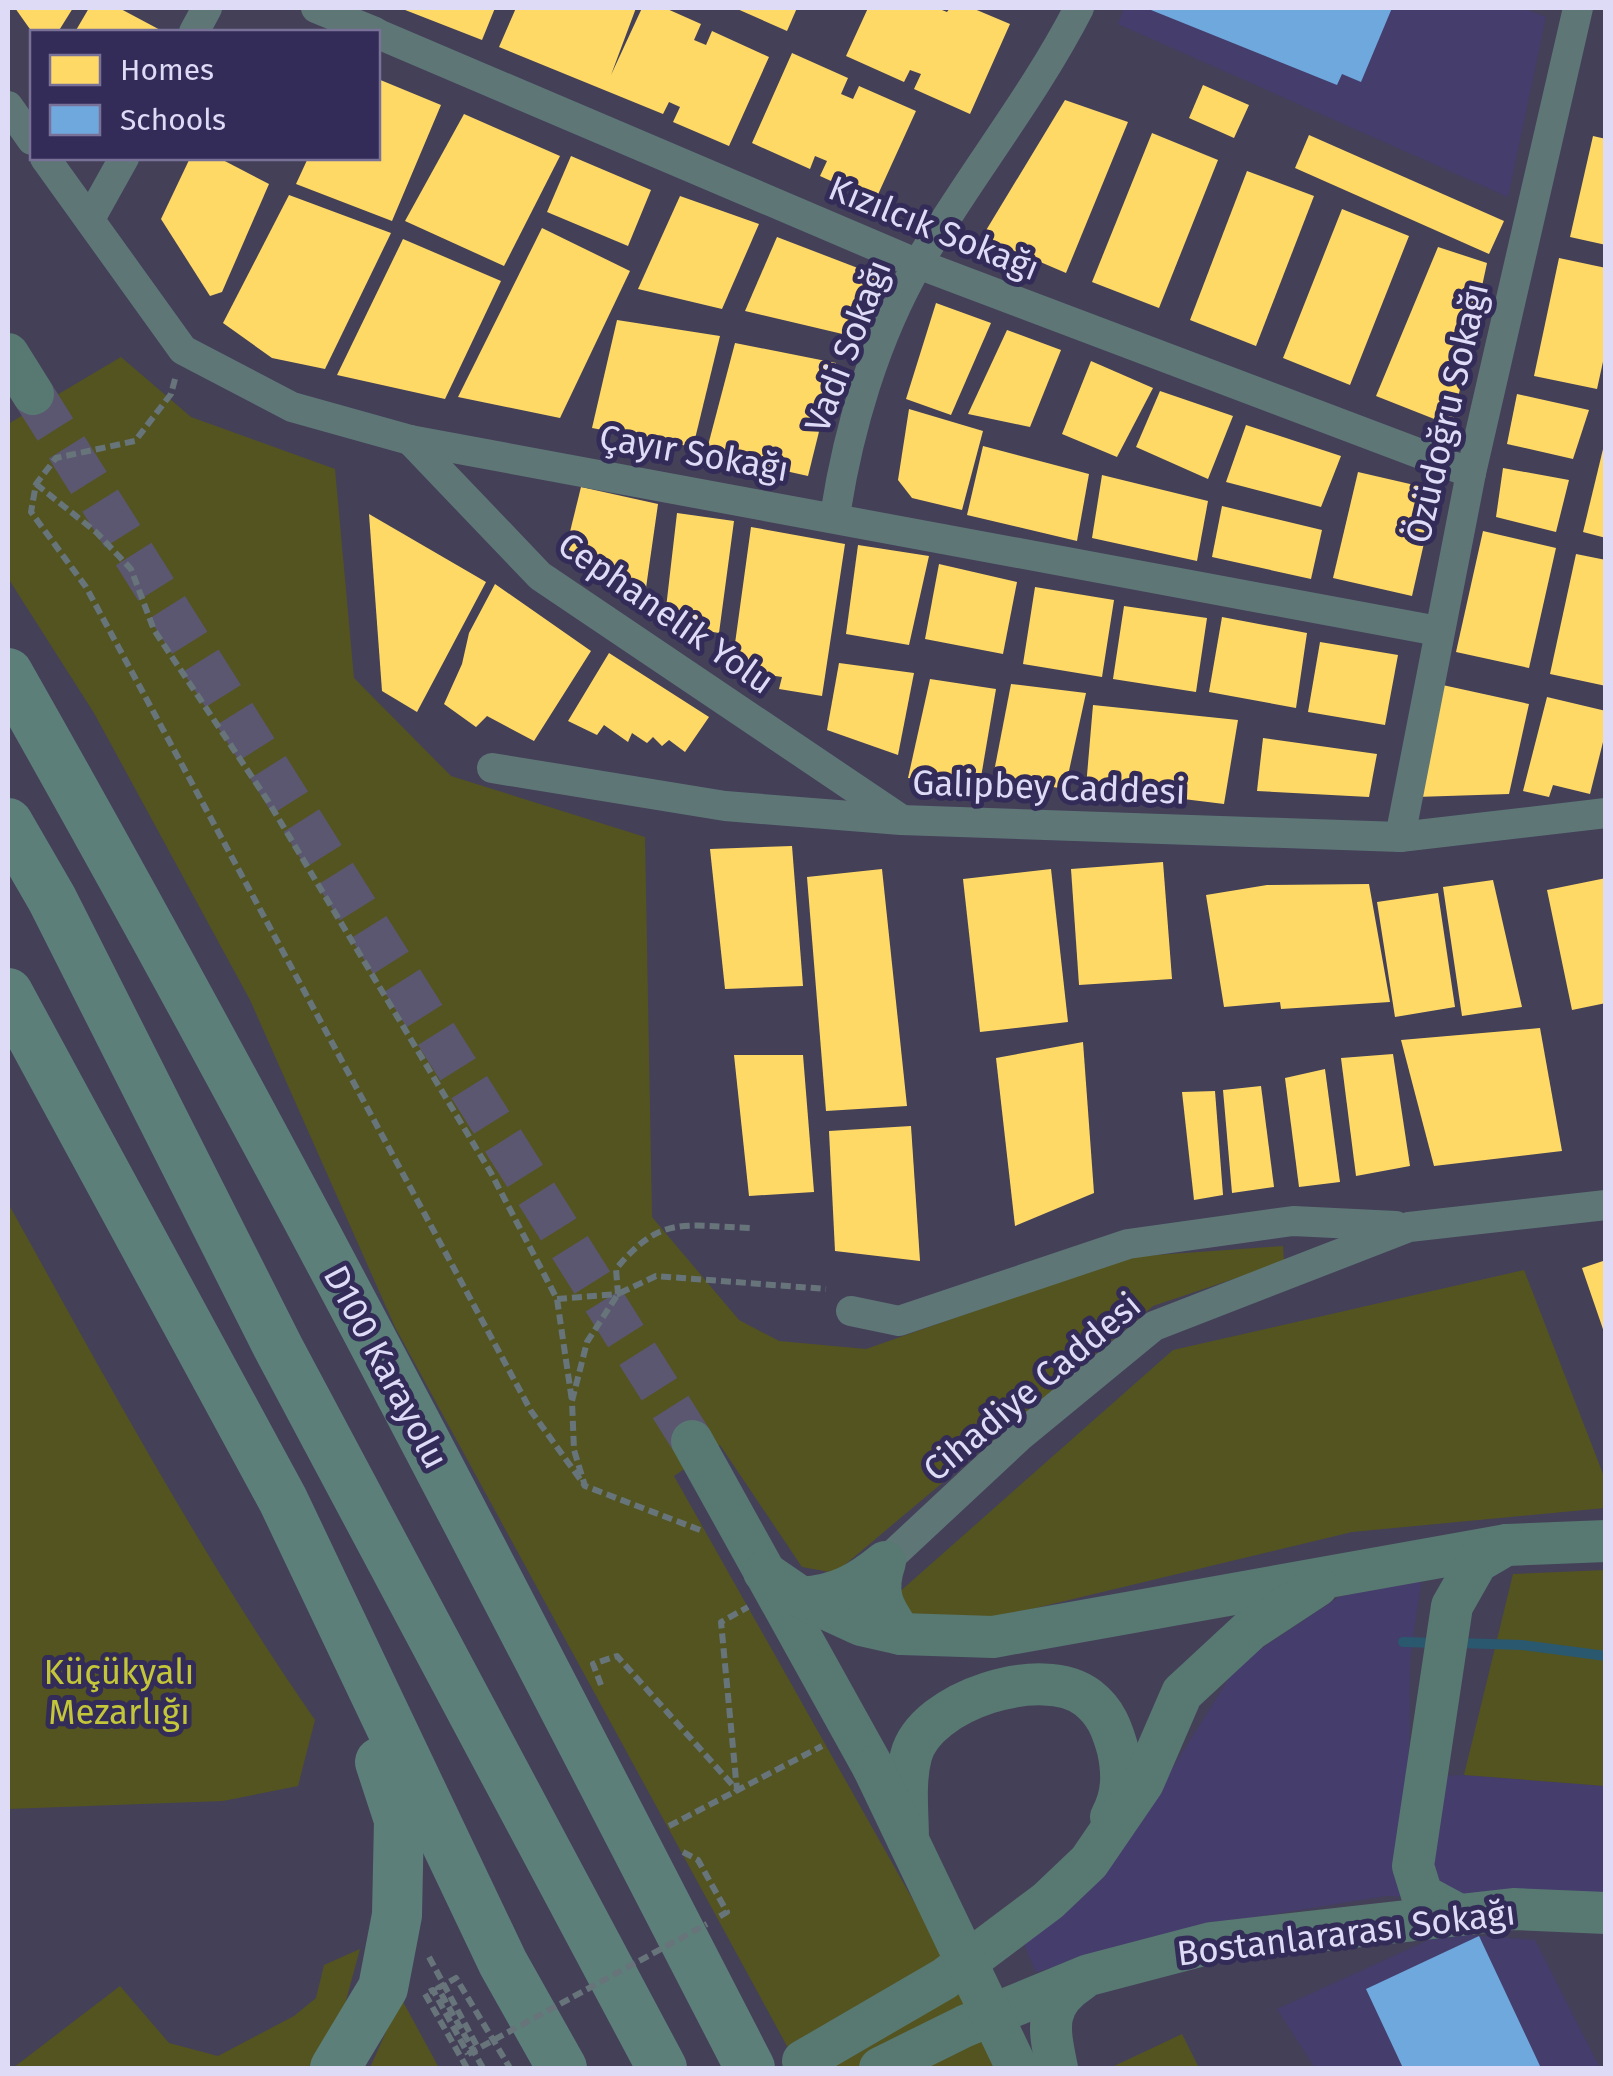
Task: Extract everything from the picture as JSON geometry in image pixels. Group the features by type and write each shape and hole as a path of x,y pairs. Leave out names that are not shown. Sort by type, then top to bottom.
{"highway":[{"name":"D100 Karayolu","path":"8,673 315,1232 750,2068"},
{"path":"8,823 52,900 342,1470 662,2068"},
{"path":"8,993 283,1500 503,1963 562,2068"},
{"path":"283,1500 356,1686 399,1820 396,1916 382,1988 336,2068"}],"main road":[{"path":"8,354 33,394"},
{"path":"692,1442 892,1761 908,1840 1017,2068"},
{"path":"774,1578 861,1625 900,1634 994,1638 1338,1572 1508,1544 1606,1540"},
{"path":"1458,1915 1422,1895 1413,1866 1452,1606 1476,1562 1508,1544"},
{"path":"774,1578 831,1596 857,1584 885,1562"},
{"path":"885,1562 878,1584 880,1602 900,1634"},
{"path":"803,2061 944,1979 1048,1901 1088,1862 1144,1783 1182,1693 1250,1630 1338,1572"},
{"path":"892,1761 942,1712 1005,1688 1070,1688 1088,1697 1109,1720 1123,1780 1115,1810 1088,1862"},
{"name":"Bostanlararası Sokağı","path":"880,2068 965,2026 1089,1975 1211,1943 1513,1909 1606,1913"},
{"path":"1057,2068 1049,2027 1060,1994 1089,1975"}],"street":[{"path":"195,30 208,8"},
{"name":"Kızılcık Sokağı","path":"316,8 369,30"},
{"name":"Özüdoğru Sokağı","path":"1400,837 1471,473 1578,8"},
{"name":"Vadi Sokağı","path":"835,516 843,462 874,362 918,264 1066,11"},
{"name":"Kızılcık Sokağı","path":"380,35 918,264 1471,473"},
{"path":"8,106 30,137"},
{"name":"Çayır Sokağı","path":"46,160 182,350 292,407 410,440 1438,631"},
{"path":"90,219 123,160"},
{"name":"Cephanelik Yolu","path":"410,440 540,576 901,820"},
{"name":"Galipbey Caddesi","path":"492,768 724,806 901,820 1400,837 1606,814"},
{"name":"Cihadiye Caddesi","path":"851,1311 899,1321 934,1313 1128,1244 1293,1221 1409,1227 1606,1205"},
{"name":"Cihadiye Caddesi","path":"885,1562 1018,1437 1154,1326 1409,1227"}],"path":[{"path":"182,350 171,394 135,441 56,458 36,484 30,512 86,587 531,1411 585,1486 774,1578 721,1622 737,1790"},
{"path":"36,484 96,532 131,569 154,630 278,818 491,1172 557,1298 572,1402 574,1450 585,1486"},
{"path":"572,1402 587,1342 618,1294 616,1268 638,1242 671,1225 750,1228"},
{"path":"557,1298 618,1294 656,1276 826,1290"},
{"path":"606,1698 593,1664 617,1656 737,1790"},
{"path":"690,1815 794,1759"},
{"path":"466,2068 425,1994 433,1990 468,2054 726,1912 698,1860 668,1844"},
{"path":"427,1942 429,1956 478,2048"},
{"path":"483,2068 438,1988 456,1978 510,2068"}],"shaded area":[{"path":"1124,8 1523,8 1546,17 1508,197 1118,24"},
{"path":"1422,1576 1410,1659 1409,1777 1464,1775 1605,1786 1605,1901 1386,1896 1193,1927 1036,1972 1022,1940 1170,1772 1238,1664 1339,1597"},
{"path":"1444,1933 1535,1940 1600,2068 1315,2068 1277,2009"}],"green space":[{"path":"121,357 191,417 335,469 354,678 451,776 645,837 652,1217 739,1320 779,1341 866,1349 1128,1257 1283,1246 1284,1262 1153,1306 835,1573 802,1567 720,1445 674,1476 1004,2068 799,2068 395,1327 250,1000 94,713 8,578 8,424"},
{"name":"Küçükyalı Mezarlığı","path":"8,1203 193,1530 315,1720 298,1786 223,1801 8,1809"},
{"path":"1524,1270 1605,1479 1605,1508 1352,1532 1002,1616 913,1623 896,1595 1173,1350"},
{"path":"1605,1570 1605,1786 1464,1775 1513,1574"},
{"path":"360,1949 341,2019 308,2068 13,2068 120,1986 169,2043 218,2056 294,2016 316,1998 324,1965"},
{"path":"401,1998 439,2068 370,2068"},
{"path":"1182,2034 1199,2068 1110,2068"}],"building: Homes":[{"path":"15,8 73,8 59,30 31,30"},
{"path":"89,8 119,8 160,30 76,30"},
{"path":"400,8 495,8 482,40"},
{"path":"516,8 636,8 611,75 642,8 665,8 701,24 694,40 706,45 712,31 769,57 729,146 673,122 680,107 669,102 663,114 499,47"},
{"path":"735,8 797,8 787,31"},
{"path":"868,8 937,8 947,12 950,8 972,8 1010,24 970,114 914,89 921,74 910,70 904,82 846,56"},
{"path":"792,53 848,78 841,94 853,99 859,86 916,111 875,201 820,176 827,161 815,156 810,169 752,143"},
{"path":"380,80 441,105 392,221 296,184 307,160 380,160"},
{"path":"1203,85 1249,105 1234,138 1189,118"},
{"path":"1065,100 1128,122 1066,273 982,237"},
{"path":"464,114 560,156 504,266 405,221"},
{"path":"1152,133 1218,160 1159,308 1092,282"},
{"path":"1309,135 1504,221 1489,254 1295,168"},
{"path":"1593,136 1606,139 1606,245 1570,237"},
{"path":"571,156 651,190 628,246 547,212"},
{"path":"189,160 223,160 269,184 222,292 210,296 161,219"},
{"path":"1247,171 1314,196 1256,346 1190,320"},
{"path":"289,195 391,233 325,369 272,358 223,323"},
{"path":"680,196 759,224 722,309 638,289"},
{"path":"1342,209 1409,236 1350,385 1283,358"},
{"path":"542,228 630,271 560,418 458,397"},
{"path":"777,237 876,275 851,336 745,311"},
{"path":"403,239 501,281 445,399 337,375"},
{"path":"1438,247 1487,263 1452,426 1376,396"},
{"path":"1559,258 1606,268 1606,348 1597,389 1534,376"},
{"path":"936,303 991,323 951,415 906,399"},
{"path":"617,320 720,336 693,447 592,428"},
{"path":"1007,330 1061,350 1030,427 968,414"},
{"path":"735,343 836,363 808,476 706,453"},
{"path":"1091,361 1153,388 1117,457 1062,434"},
{"path":"1160,391 1233,416 1208,479 1136,447"},
{"path":"1517,394 1589,410 1573,459 1507,444"},
{"path":"909,409 983,431 962,510 912,498 898,480"},
{"path":"1246,425 1341,456 1321,507 1226,482"},
{"path":"1606,445 1606,538 1583,532"},
{"path":"983,446 1089,474 1077,541 967,515"},
{"path":"1503,468 1569,480 1556,532 1496,517"},
{"path":"1358,472 1436,490 1412,596 1333,578"},
{"path":"1102,475 1208,501 1197,561 1092,538"},
{"path":"581,487 658,504 645,595 566,548"},
{"path":"1222,506 1322,530 1311,579 1212,557"},
{"path":"677,513 734,521 719,633 677,626 682,613 666,608"},
{"path":"369,514 486,582 417,712 382,691"},
{"path":"751,527 845,544 822,696 779,689 782,677 756,673 756,662 733,658"},
{"path":"1483,531 1556,548 1529,668 1456,652"},
{"path":"858,545 929,556 909,645 846,634"},
{"path":"1576,554 1606,560 1606,686 1550,674"},
{"path":"939,564 1017,582 1003,654 925,639"},
{"path":"495,584 591,651 534,741 487,716 476,727 444,704 462,664 469,633"},
{"path":"1035,587 1114,600 1102,677 1023,664"},
{"path":"1124,606 1207,618 1196,692 1113,679"},
{"path":"1222,617 1307,633 1296,708 1209,692"},
{"path":"1320,642 1398,655 1385,725 1308,712"},
{"path":"609,653 709,717 685,752 669,740 662,746 653,737 647,743 632,733 628,742 604,725 597,735 568,721"},
{"path":"839,663 914,673 898,755 827,730"},
{"path":"930,679 996,689 980,783 908,778"},
{"path":"1011,684 1086,693 1065,789 993,777"},
{"path":"1438,684 1529,704 1509,794 1416,797"},
{"path":"1547,697 1606,711 1606,730 1590,794 1553,785 1549,797 1523,791"},
{"path":"1093,705 1238,720 1224,804 1086,787"},
{"path":"1263,738 1377,754 1369,797 1257,791"},
{"path":"792,846 803,986 725,989 710,849"},
{"path":"1163,862 1172,979 1079,985 1071,869"},
{"path":"882,869 907,1106 826,1111 807,877"},
{"path":"1051,869 1068,1022 980,1032 963,879"},
{"path":"1606,878 1606,1003 1572,1010 1547,890"},
{"path":"1493,880 1522,1007 1462,1016 1443,887"},
{"path":"1369,884 1390,1002 1281,1009 1280,1002 1224,1007 1206,895 1267,885"},
{"path":"1438,893 1455,1007 1395,1017 1377,902"},
{"path":"1540,1028 1562,1151 1434,1166 1401,1040"},
{"path":"1083,1042 1094,1193 1015,1226 996,1058"},
{"path":"1393,1054 1410,1166 1356,1176 1341,1058"},
{"path":"734,1055 803,1055 814,1192 749,1196"},
{"path":"1325,1069 1340,1182 1299,1187 1285,1078"},
{"path":"1261,1086 1274,1187 1232,1193 1223,1090"},
{"path":"1215,1091 1223,1195 1194,1200 1182,1092"},
{"path":"911,1126 920,1261 835,1251 829,1131"},
{"path":"1606,1260 1606,1335 1605,1335 1582,1268"}],"building: Schools":[{"path":"1146,8 1392,8 1361,82 1342,74 1337,85"},
{"path":"1479,1936 1541,2068 1403,2068 1366,1989"}],"waterway":[{"path":"1403,1642 1437,1643"},
{"path":"1459,1643 1522,1645 1606,1656"}],"tunnel":[{"path":"33,394 692,1441"}]}
